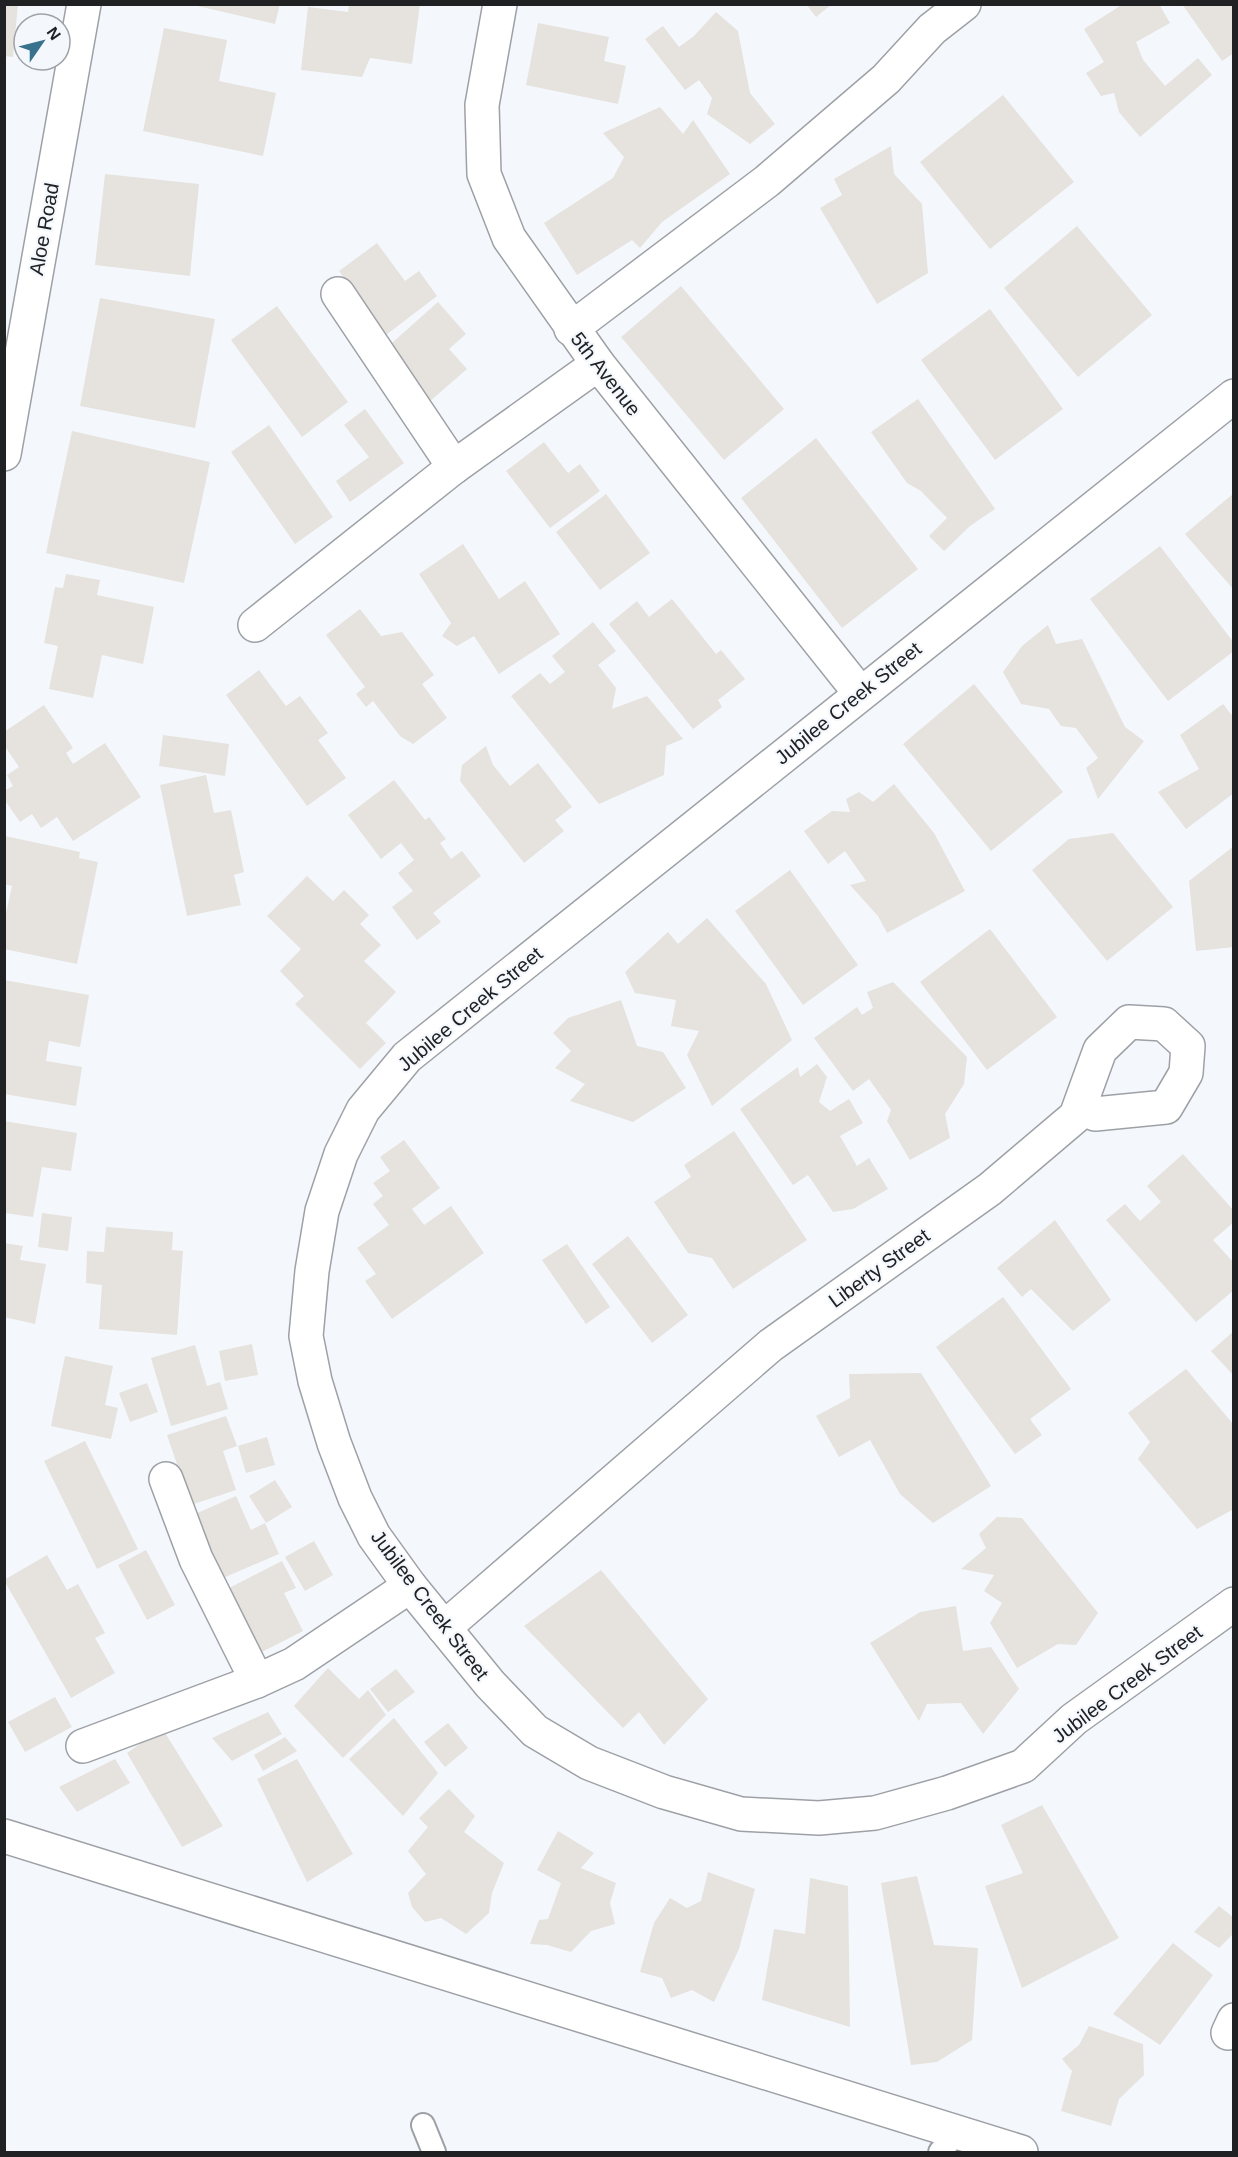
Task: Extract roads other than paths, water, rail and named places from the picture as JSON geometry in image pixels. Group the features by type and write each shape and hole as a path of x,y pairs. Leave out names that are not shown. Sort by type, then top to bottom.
{"street":[{"name":"Aloe Road","path":"4,454 84,4"},
{"name":"5th Avenue","path":"501,4 482,105 484,174 509,238 571,329 860,693"},
{"path":"571,329 767,181 886,79 932,29 964,4"},
{"path":"338,294 454,467"},
{"path":"255,625 454,467 598,364"},
{"name":"Jubilee Creek Street","path":"1233,396 407,1057 363,1110 341,1154 322,1211 312,1271 306,1336 315,1381 355,1498 374,1536 410,1586 490,1684 535,1731 589,1763 664,1792 741,1814 819,1818 875,1813 946,1793 1023,1766 1074,1719 1233,1604"},
{"name":"Liberty Street","path":"444,1628 771,1345 990,1189 1076,1116 1100,1050 1129,1022 1164,1024 1188,1046 1186,1073 1166,1107 1095,1114"},
{"path":"166,1479 196,1559 257,1681"},
{"path":"83,1746 257,1681 294,1664 410,1586"},
{"path":"4,1836 949,2142 1021,2152"}],"lane":[{"path":"423,2125 434,2152"}]}
